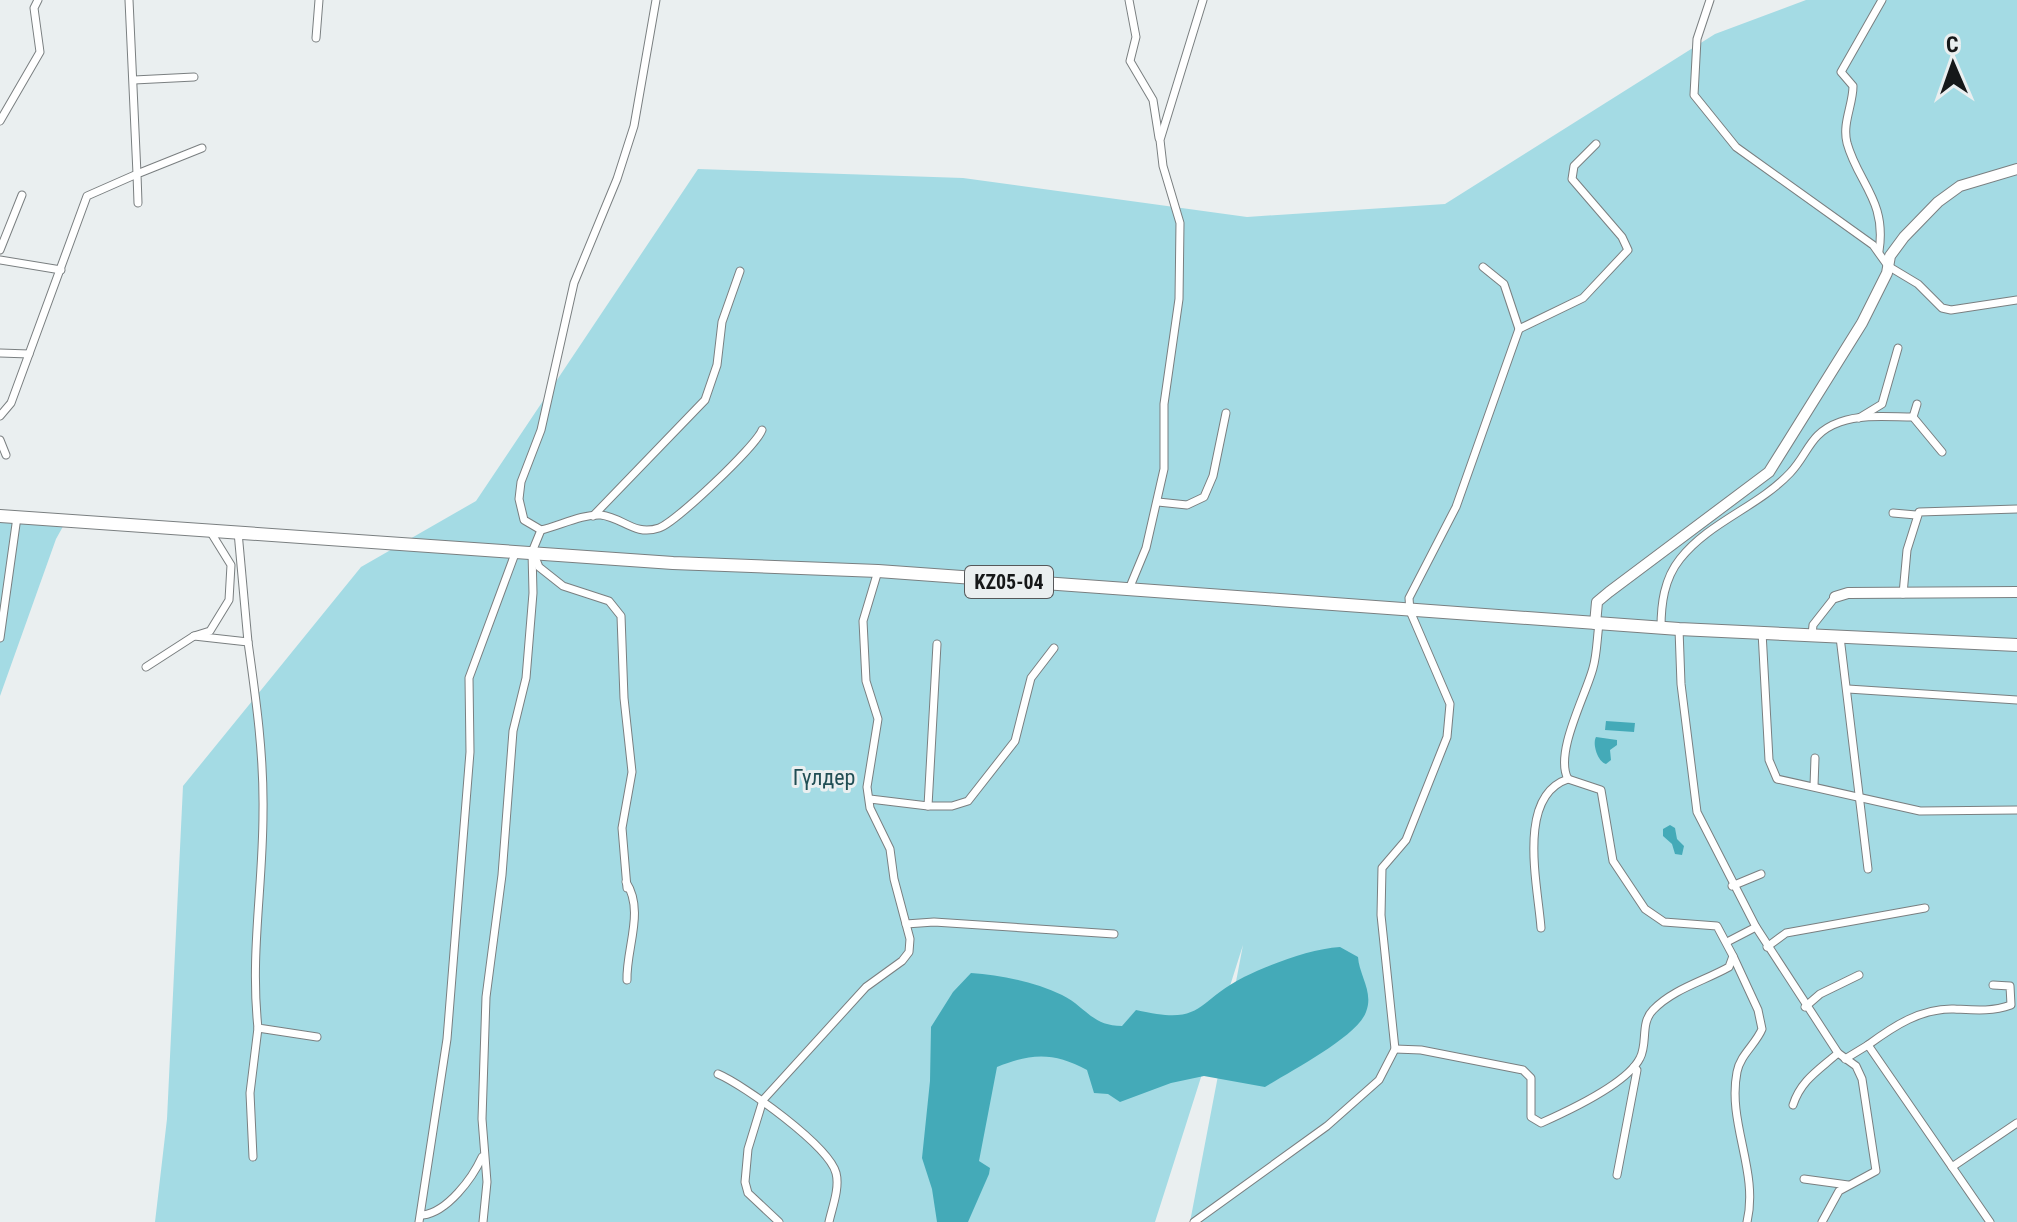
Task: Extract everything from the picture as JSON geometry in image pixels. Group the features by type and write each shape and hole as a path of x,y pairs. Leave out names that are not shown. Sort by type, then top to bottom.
{"main road":[{"name":"KZ05-04","path":"0,516 673,563 878,571 1597,624 2017,645"}],"street":[{"path":"0,121 40,52 34,8 38,0"},
{"path":"129,0 138,203"},
{"path":"316,38 319,0"},
{"path":"541,530 524,520 519,499 521,482 541,430 574,283 617,179 634,126 656,0"},
{"path":"1128,591 1146,548 1164,469 1164,404 1179,299 1181,243 1180,223 1163,166 1153,100 1130,61 1136,37 1129,0"},
{"path":"1160,140 1203,0"},
{"path":"1710,0 1697,39 1694,95 1736,147 1879,251 1888,266 1918,284 1942,308 1951,310 2017,300"},
{"path":"1879,251 1880,228 1875,203 1847,144 1846,120 1853,86 1841,72 1882,0"},
{"path":"134,80 194,77"},
{"path":"1519,329 1583,298 1628,250 1622,237 1572,179 1574,166 1596,144"},
{"path":"0,416 11,403 87,196 202,148"},
{"path":"1568,779 1565,765 1572,727 1594,667 1597,602 1769,472 1862,323 1890,256 1904,237 1949,193 1975,181 2017,169"},
{"path":"0,250 22,195"},
{"path":"0,260 61,270"},
{"path":"1194,1222 1327,1126 1379,1080 1395,1049 1381,915 1382,868 1406,840 1447,737 1450,704 1410,611 1411,591 1456,507 1519,329 1504,284 1483,267"},
{"path":"593,516 705,400 717,365 722,322 740,271"},
{"path":"1857,419 1882,404 1898,348"},
{"path":"0,353 29,354"},
{"path":"1913,417 1917,404"},
{"path":"1158,502 1187,505 1204,497 1213,476 1226,413"},
{"path":"1661,628 1665,585 1679,559 1703,537 1759,499 1791,472 1816,436 1841,421 1913,417"},
{"path":"1913,417 1942,452"},
{"path":"483,1222 487,1182 483,1153 486,997 502,875 513,731 526,678 534,538 541,530 593,516 610,517 632,531 659,528 672,522 758,440 762,430"},
{"path":"0,440 6,455"},
{"path":"1893,513 1916,515 1984,508 2017,509"},
{"path":"1903,594 1907,550 1916,515"},
{"path":"0,638 17,517"},
{"path":"146,667 194,636 210,631 220,616 232,583 231,565 210,531"},
{"path":"238,532 248,642 261,720 263,815 253,987 258,1028 250,1093 253,1157"},
{"path":"421,1219 447,1039 470,752 469,678 516,551"},
{"path":"532,552 539,567 563,586 609,601 621,616 624,698 632,772 622,828 626,885 634,894 635,908 627,980"},
{"path":"779,1222 748,1193 745,1182 748,1149 763,1100 866,987 902,961 910,939 894,879 890,849 870,808 868,766 878,719 866,681 863,621 878,571"},
{"path":"1812,637 1813,625 1835,597 1848,593 2017,592"},
{"path":"1679,629 1681,684 1697,812 1732,886 1767,947 1838,1053 1856,1066 1862,1079 1876,1171 1839,1191 1822,1222"},
{"path":"1762,632 1769,760 1777,779 1920,811 2017,810"},
{"path":"194,636 248,642"},
{"path":"1840,637 1868,869"},
{"path":"928,806 937,644"},
{"path":"870,799 928,806 952,806 968,801 1015,741 1031,678 1054,648"},
{"path":"1848,689 2017,700"},
{"path":"1814,786 1815,758"},
{"path":"1541,928 1534,822 1548,790 1568,779 1601,790 1613,861 1645,909 1664,922 1717,926 1758,1010 1762,1029 1738,1063 1733,1099 1746,1159 1747,1222"},
{"path":"1732,886 1761,874"},
{"path":"1767,947 1786,933 1925,908"},
{"path":"906,924 934,922 1114,934"},
{"path":"1727,942 1756,927"},
{"path":"1395,1049 1421,1050 1523,1070 1531,1078 1531,1117 1541,1123 1620,1080 1634,1067 1643,1047 1645,1023 1654,1008 1689,985 1729,967 1733,956"},
{"path":"1805,1007 1820,994 1859,975"},
{"path":"1845,1059 1911,1017 1933,1011 2014,1007 2010,986 1993,985"},
{"path":"258,1028 317,1037"},
{"path":"1868,1045 1990,1222"},
{"path":"1793,1105 1797,1092 1811,1074 1838,1053"},
{"path":"1617,1175 1635,1092 1637,1070 1634,1067"},
{"path":"718,1074 763,1100 833,1166 836,1183 829,1222"},
{"path":"1952,1167 2017,1123"},
{"path":"421,1219 452,1198 483,1153"},
{"path":"1804,1179 1848,1185"}],"green space":[{"name":"Гүлдер","path":"1806,0 2017,0 2017,1222 1190,1222 1243,945 1155,1222 155,1222 167,1119 183,786 361,567 476,501 698,169 963,178 1247,217 1445,204 1715,34"},
{"path":"0,516 66,521 56,539 0,696"}],"shaded area":[{"path":"1606,721 1635,723 1634,732 1605,730"},
{"path":"1596,737 1617,740 1617,745 1610,750 1611,760 1606,764 1596,752"},
{"path":"1670,825 1675,828 1677,839 1684,846 1682,855 1675,854 1672,844 1663,836 1663,829"},
{"path":"1340,947 1358,957 1367,991 1366,1012 1360,1022 1336,1043 1265,1087 1204,1076 1171,1083 1120,1102 1108,1094 1094,1093 1087,1070 1064,1060 1032,1057 997,1067 979,1161 990,1168 989,1174 968,1222 937,1222 932,1189 922,1158 930,1081 931,1027 953,992 971,973 1006,977 1041,986 1062,995 1103,1023 1122,1026 1136,1010 1175,1015 1187,1013 1244,977 1278,962"}]}
